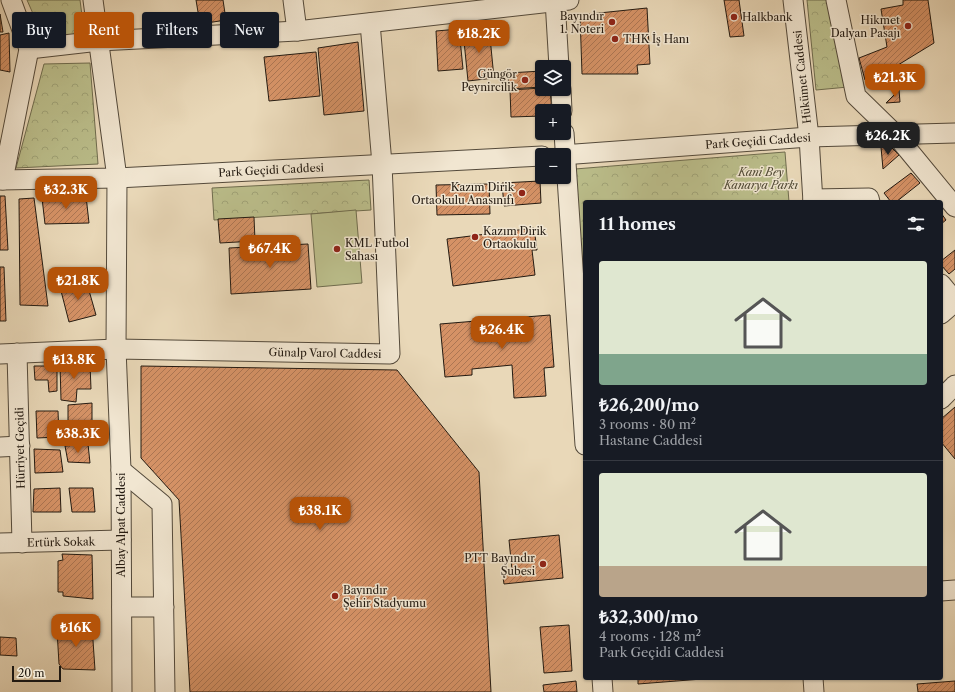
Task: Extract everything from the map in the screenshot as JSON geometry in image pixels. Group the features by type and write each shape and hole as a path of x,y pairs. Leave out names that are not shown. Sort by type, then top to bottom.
{"street":[{"path":"2,180 29,49 11,0"},
{"name":"Albay Alpat Caddesi","path":"94,0 95,12"},
{"path":"293,0 297,32"},
{"name":"Hükümet Caddesi","path":"794,0 809,138 813,200"},
{"path":"836,0 856,96 895,134 955,207"},
{"path":"134,39 297,32 559,1 559,60"},
{"name":"Günalp Varol Caddesi","path":"9,354 116,349 390,354 382,164 370,23"},
{"path":"29,49 74,44"},
{"name":"Albay Alpat Caddesi","path":"100,48 117,178 116,349 121,470 122,692"},
{"name":"Park Geçidi Caddesi","path":"571,155 809,138 955,133"},
{"name":"Park Geçidi Caddesi","path":"2,180 117,178 535,156"},
{"path":"566,184 583,417"},
{"path":"943,286 955,301 943,312"},
{"name":"Hürriyet Geçidi","path":"9,354 20,446 22,543"},
{"path":"0,447 20,446"},
{"path":"121,470 162,504 165,692"},
{"name":"Ertürk Sokak","path":"0,543 121,540"},
{"path":"943,591 955,590"},
{"path":"122,607 164,607"},
{"path":"602,680 603,692"},
{"path":"813,680 814,692"}],"green space":[{"path":"27,0 80,0 82,12 74,12 74,40 66,40 66,12 32,12"},
{"path":"807,0 832,0 848,87 816,90"},
{"path":"90,63 98,164 16,168 44,64"},
{"name":"Kani Bey Kanarya Parkı","path":"785,152 789,200 583,200 582,266 575,169"},
{"path":"369,180 371,210 214,220 212,188"},
{"name":"KML Futbol Sahası","path":"356,210 362,283 317,287 311,214"}],"building":[{"path":"196,0 223,0 225,12 220,12 220,21 212,22 212,12 198,12"},
{"path":"724,0 739,0 744,36 730,37"},
{"name":"Hikmet Dalyan Pasajı","path":"903,0 928,0 934,43 898,65 865,80 859,58 887,47 881,9 903,5"},
{"name":"THK İş Hanı","path":"647,8 650,64 637,65 638,74 582,74 580,15"},
{"path":"0,14 3,32 0,32"},
{"path":"489,27 494,78 468,81 463,31"},
{"path":"459,29 463,69 438,71 436,31"},
{"path":"9,33 10,72 0,70 0,35"},
{"path":"358,42 364,111 324,115 318,48"},
{"path":"316,52 320,96 269,101 264,57"},
{"name":"Güngör Peynircilik","path":"535,71 535,87 509,89 508,73"},
{"path":"535,88 535,96 551,96 551,104 535,104 535,116 511,117 510,90"},
{"path":"899,90 900,102 886,103"},
{"path":"890,146 899,155 883,169 881,147"},
{"path":"911,173 920,183 899,200 889,200 884,193"},
{"name":"Kazım Dirik Ortaokulu Anasınıfı","path":"535,181 535,184 540,184 541,203 504,206 502,183"},
{"path":"489,184 490,214 437,215 436,185"},
{"path":"0,196 5,196 8,250 0,250"},
{"path":"86,196 89,223 45,224 42,198"},
{"path":"34,198 48,306 20,305 19,199"},
{"path":"254,217 255,241 220,243 218,219"},
{"path":"534,228 537,250 532,250 535,275 453,286 447,239"},
{"path":"308,244 311,289 231,294 229,248"},
{"path":"955,250 955,269 949,274 943,267 943,259"},
{"path":"0,267 4,267 6,321 0,321"},
{"path":"86,280 96,315 69,322 60,287"},
{"path":"550,315 554,367 544,368 546,396 514,398 512,365 472,369 472,375 445,377 440,324"},
{"path":"60,364 90,364 91,389 77,389 76,402 61,400"},
{"path":"34,366 57,366 57,391 49,392 48,380 35,380"},
{"name":"Bayındır Şehir Stadyumu","path":"141,366 397,370 479,472 491,692 190,692 179,500 141,458"},
{"path":"92,403 92,435 82,437 81,441 68,440 68,405"},
{"path":"955,407 955,459 943,444 943,417"},
{"path":"36,411 58,411 59,437 37,438"},
{"path":"88,444 90,463 68,462 65,446"},
{"path":"34,449 60,450 63,472 35,473"},
{"path":"60,488 61,512 33,512 34,489"},
{"path":"69,488 93,488 95,512 72,512"},
{"path":"559,535 563,578 504,584 502,571 512,570 509,540"},
{"path":"62,554 92,555 93,599 63,596 63,592 58,592 58,561 63,560"},
{"path":"569,625 572,671 544,673 540,627"},
{"path":"92,626 95,670 63,669 59,664 57,630 62,631 61,627"},
{"path":"0,637 16,638 17,656 0,655"},
{"path":"638,680 689,680 638,684"},
{"path":"576,681 577,692 544,692 543,685"},
{"path":"955,681 955,692 918,692 917,684"}],"place":[{"name":"Halkbank","path":"734,17"},
{"name":"Bayındır 1. Noteri","path":"612,22"},
{"name":"Hikmet Dalyan Pasajı","path":"908,26"},
{"name":"THK İş Hanı","path":"615,39"},
{"name":"Güngör Peynircilik","path":"525,80"},
{"name":"Kazım Dirik Ortaokulu Anasınıfı","path":"522,193"},
{"name":"Kazım Dirik Ortaokulu","path":"475,237"},
{"name":"KML Futbol Sahası","path":"337,249"},
{"name":"PTT Bayındır Şubesi","path":"543,564"},
{"name":"Bayındır Şehir Stadyumu","path":"335,596"}]}
